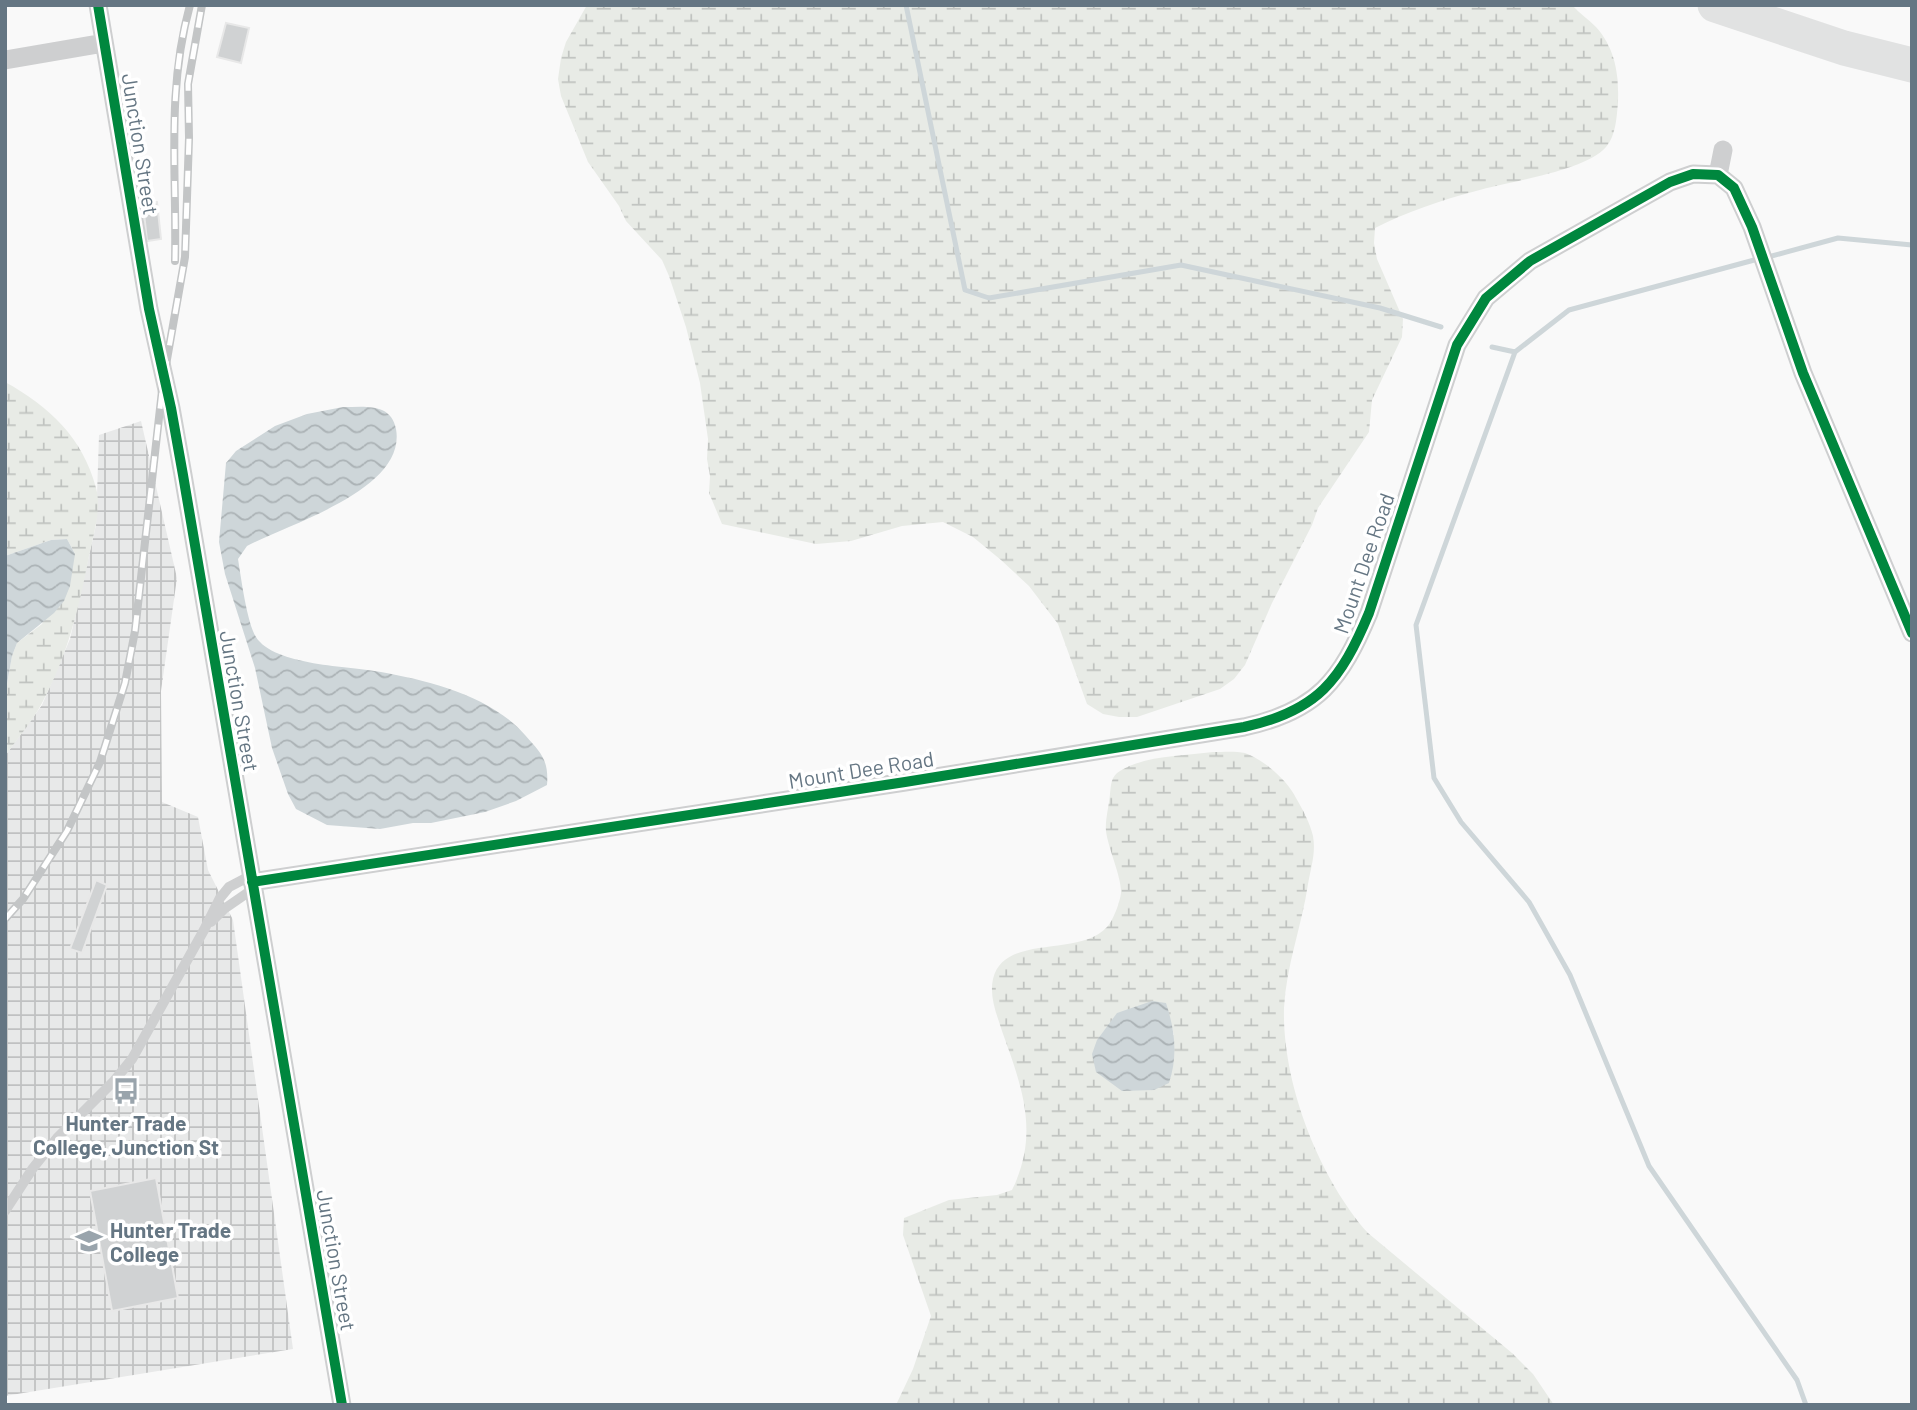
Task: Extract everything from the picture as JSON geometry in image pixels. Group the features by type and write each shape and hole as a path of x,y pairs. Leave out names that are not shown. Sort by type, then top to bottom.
{"highway":[{"path":"1715,5 1844,48 1912,65"},
{"path":"1778,5 1912,41"}],"street":[{"name":"Junction Street","path":"98,5 149,309 183,475 342,1405"},
{"path":"5,60 104,43"},
{"path":"1723,150 1718,175 1734,188 1752,227 1803,373 1912,633"},
{"name":"Mount Dee Road","path":"252,882 1244,727 1268,722 1307,705 1339,674 1356,645 1369,613 1457,345 1486,298 1530,261 1670,182 1693,174 1718,175"}],"lane":[{"path":"5,1211 33,1168 57,1138 132,1059 224,892 252,882"}],"shaded area":[{"path":"141,421 177,578 161,691 162,802 198,817 208,870 233,920 293,1349 5,1396 5,756 42,705 70,639 96,525 99,435"}],"green space":[{"path":"587,5 1572,5 1596,27 1612,53 1618,81 1617,113 1614,131 1606,147 1582,163 1545,175 1450,198 1375,228 1377,259 1403,319 1402,337 1372,400 1369,432 1318,508 1245,665 1234,679 1220,689 1137,717 1119,717 1103,714 1087,704 1058,624 1029,586 973,537 943,522 902,526 851,541 816,544 722,524 709,493 708,439 700,383 686,327 669,276 662,260 626,221 619,206 588,162 561,96 558,79 561,58 566,42"},
{"path":"5,382 50,413 73,439 90,470 98,505 81,594 65,650 38,710 5,756 5,695 12,656 17,643 42,624 75,554 67,539 51,540 5,556"},
{"path":"1213,752 1245,753 1267,765 1292,791 1312,831 1313,860 1291,961 1284,1008 1289,1067 1307,1128 1319,1157 1350,1211 1368,1233 1512,1353 1533,1374 1554,1405 896,1405 913,1369 931,1316 903,1235 904,1218 949,1200 997,1195 1012,1190 1025,1149 1025,1110 1016,1071 994,1006 993,979 1000,965 1012,956 1079,942 1095,936 1112,920 1121,893 1106,831 1115,775 1141,762","holes":["1165,1003 1174,1035 1097,1040 1118,1013"]}],"water":[{"path":"343,407 376,408 389,414 396,429 394,451 383,470 365,487 315,515 247,546 238,559 245,600 256,637 265,647 295,659 419,680 459,692 495,710 511,721 531,741 543,757 547,769 547,785 516,801 485,812 431,823 413,823 380,829 327,825 296,809 288,794 272,748 255,668 225,574 219,542 226,463 236,451 275,426 307,414"},
{"path":"67,539 75,554 70,586 64,601 54,613 17,643 5,695 5,556 51,540"},
{"path":"1152,1001 1166,1003 1172,1023 1174,1053 1169,1083 1154,1090 1122,1091 1096,1072 1092,1054 1097,1040 1117,1013"}],"building":[{"path":"226,23 249,28 241,63 217,57"},
{"path":"157,202 161,239 147,241 143,203"},
{"path":"96,880 107,885 82,953 70,949"},
{"path":"156,1178 178,1298 112,1311 90,1191"}],"waterway":[{"path":"906,5 965,290 989,298 1181,265 1380,308 1441,327"},
{"path":"1768,257 1838,238 1912,245"},
{"path":"1758,259 1569,310 1515,352 1416,625 1434,778 1461,822 1529,902 1570,975 1649,1166 1797,1380 1806,1405"},
{"path":"1492,347 1515,352"}],"railway":[{"path":"175,261 175,101 190,5"},
{"path":"5,919 23,899 67,831 100,762 125,683 135,631 163,382 185,257 188,84 202,5"}],"cycle path":[{"path":"98,5 149,309 183,475 342,1405"},
{"path":"252,882 1244,727 1291,712 1324,689 1337,674 1359,636 1369,613 1457,345 1486,298 1530,261 1670,182 1693,174 1718,175 1734,188 1752,227 1803,373 1912,633"}],"place":[{"name":"Hunter Trade College, Junction St","path":"126,1091"},
{"name":"Hunter Trade College","path":"89,1241"}]}
